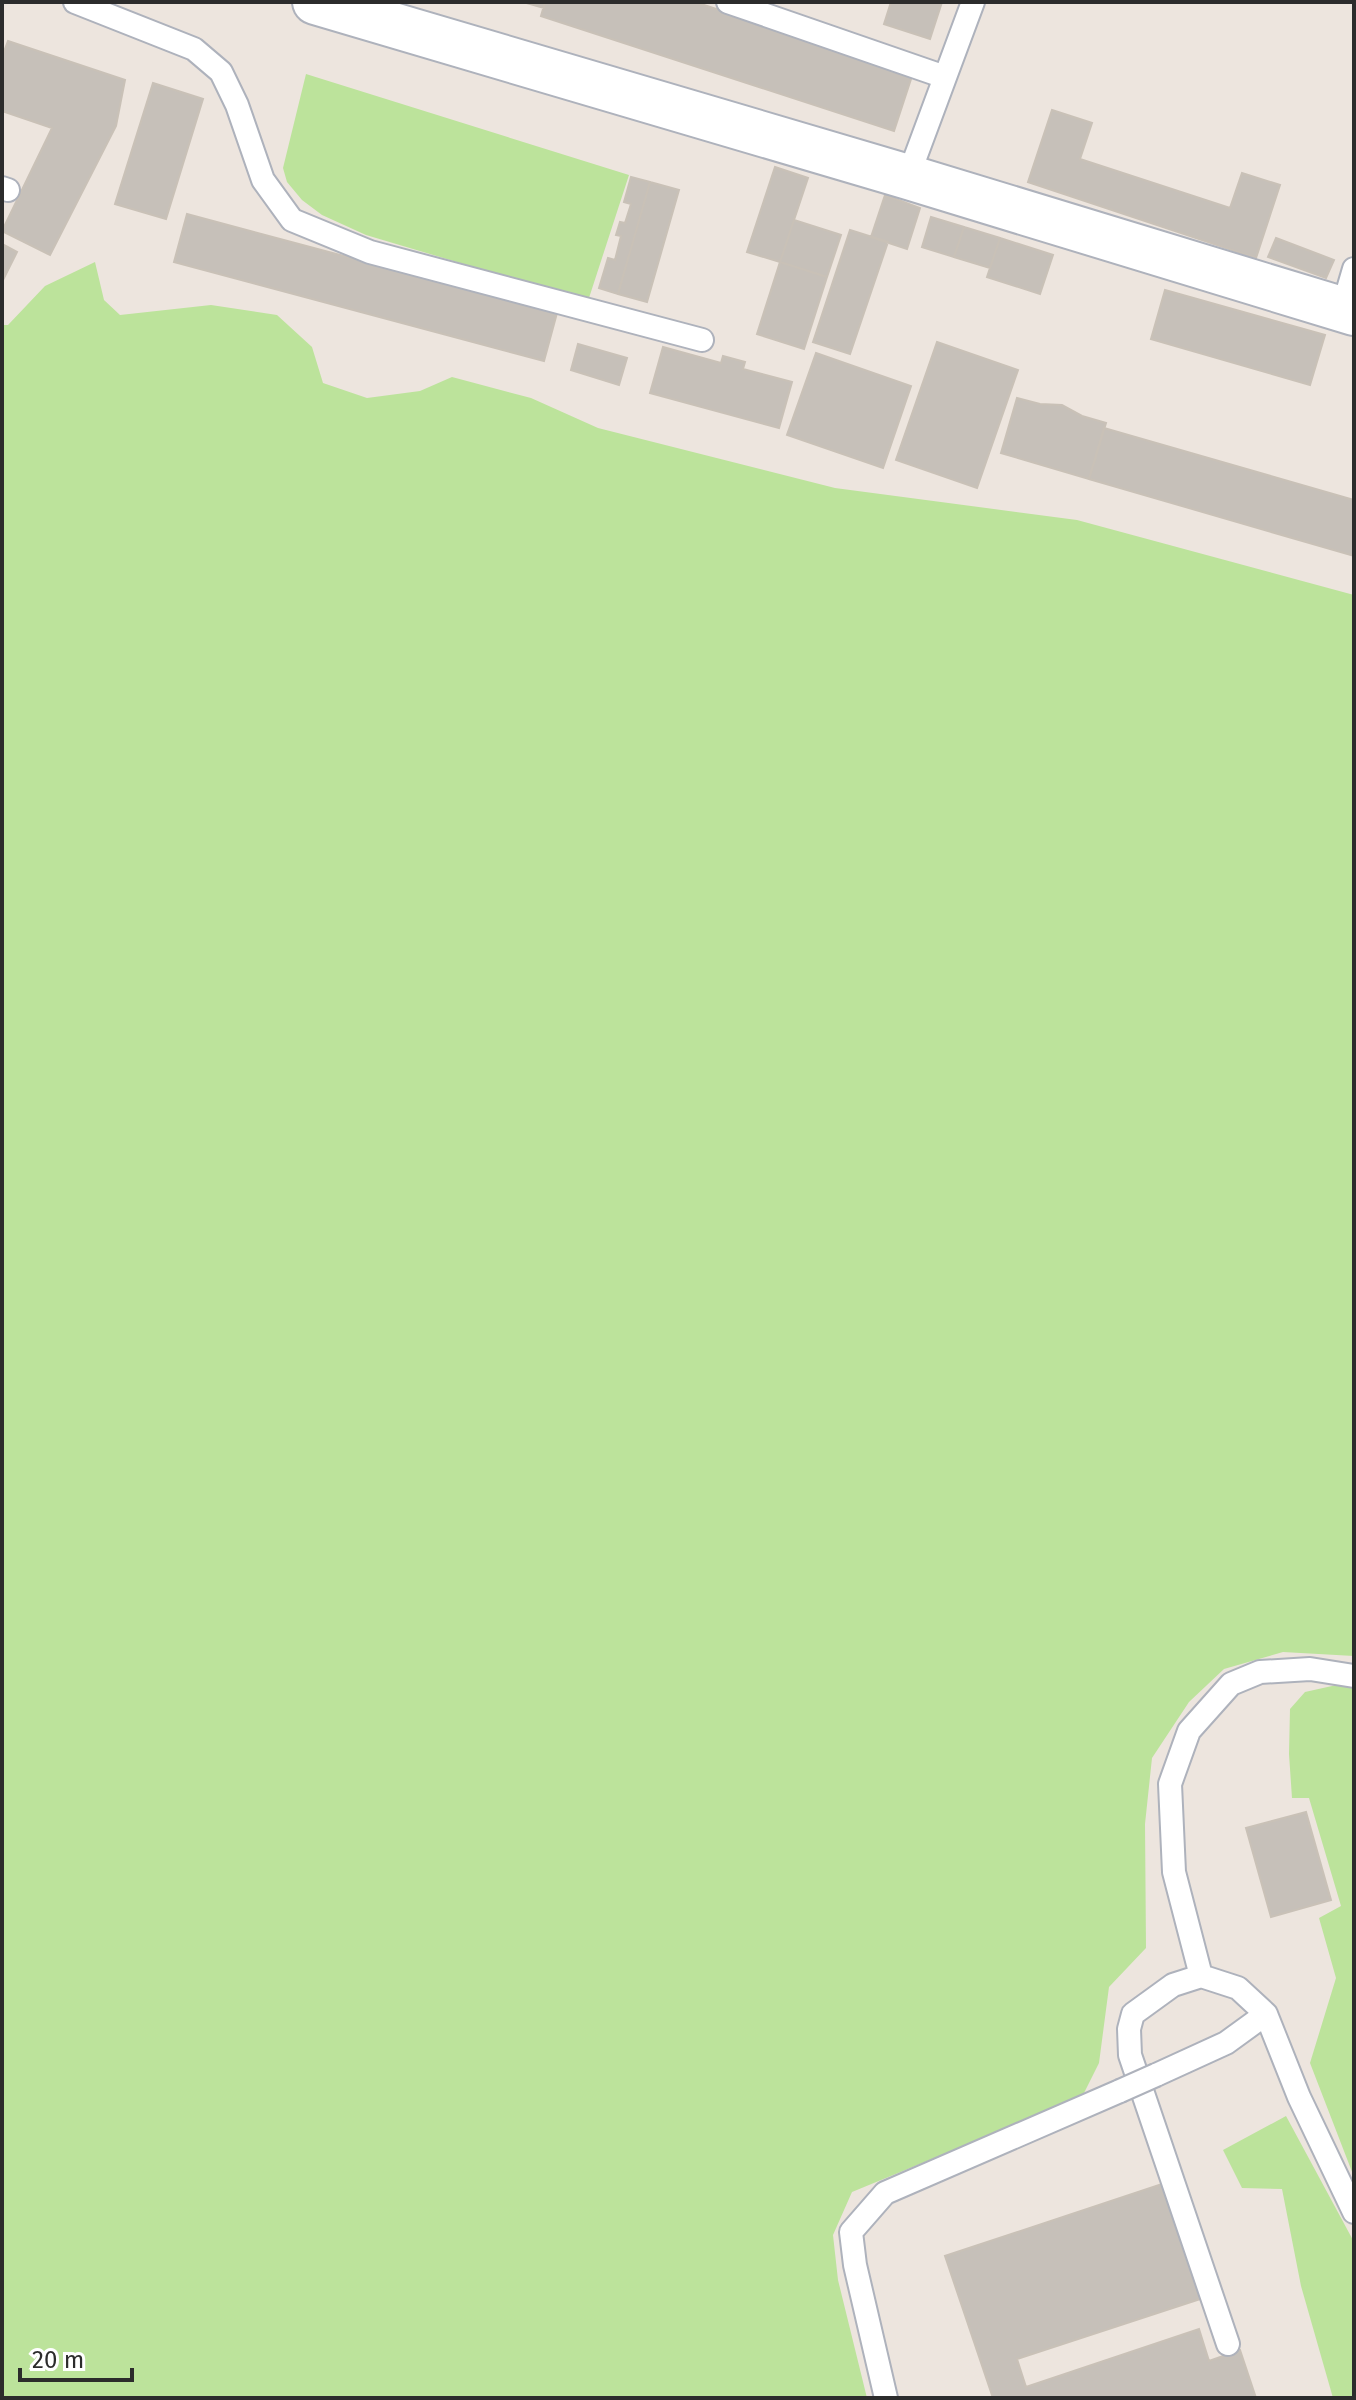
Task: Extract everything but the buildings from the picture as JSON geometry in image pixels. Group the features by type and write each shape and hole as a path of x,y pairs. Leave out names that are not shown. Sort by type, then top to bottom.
{"street":[{"path":"315,2 1348,311"}],"lane":[{"path":"75,2 194,49 221,72 237,105 263,180 292,220 370,252 702,340"},
{"path":"728,2 945,77"},
{"path":"908,177 973,2"},
{"path":"1348,311 1354,269"},
{"path":"1201,1976 1174,1872 1170,1784 1189,1731 1231,1684 1260,1672 1310,1669 1354,1676"},
{"path":"1228,2344 1130,2055 1133,2014 1173,1985 1201,1976 1238,1988 1266,2014 1299,2097 1354,2212"},
{"path":"886,2398 858,2279 851,2232 885,2193 1226,2043 1266,2014"}],"green space":[{"path":"306,74 629,175 588,301 366,235 322,215 302,200 287,182 283,168"},
{"path":"95,262 104,300 120,315 211,305 277,315 312,347 323,383 367,398 420,391 452,377 531,398 598,428 835,488 1077,520 1354,595 1354,1656 1283,1652 1224,1669 1189,1702 1152,1758 1145,1824 1146,1948 1109,1987 1099,2063 1082,2097 852,2192 833,2235 838,2280 867,2398 2,2398 2,325 8,325 45,286"},
{"path":"1341,1684 1354,1688 1354,2177 1310,2063 1336,1978 1319,1918 1341,1906 1309,1798 1292,1798 1289,1754 1290,1709 1305,1692"},
{"path":"1286,2116 1354,2242 1354,2398 1333,2398 1301,2286 1282,2189 1242,2188 1223,2150"}]}
